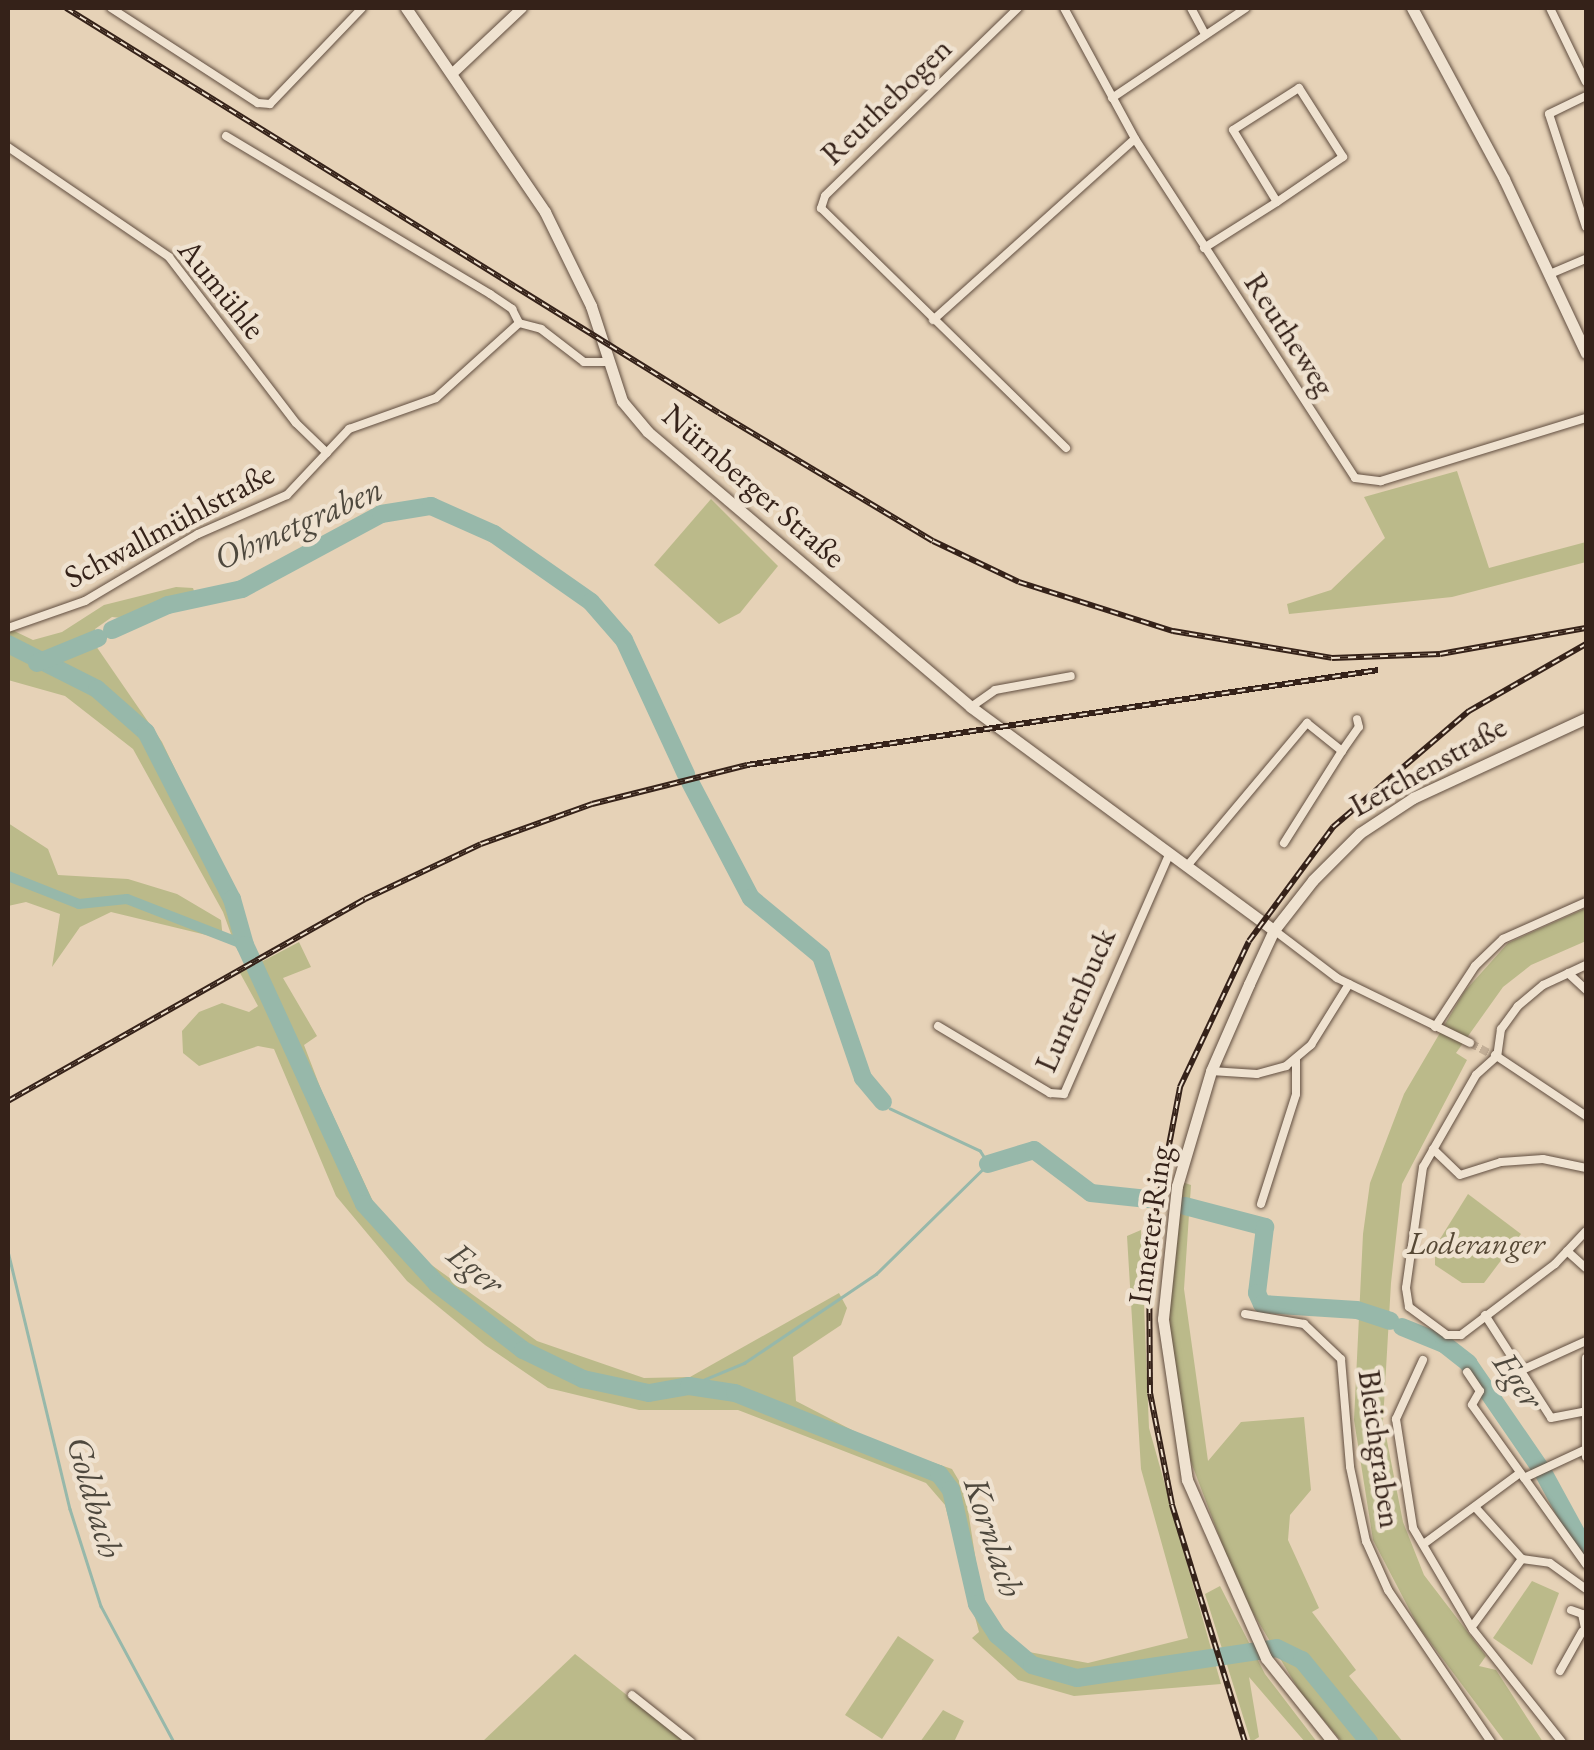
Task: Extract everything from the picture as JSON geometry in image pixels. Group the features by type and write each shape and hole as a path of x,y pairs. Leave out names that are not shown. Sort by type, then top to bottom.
{"main road":[{"name":"Nürnberger Straße","path":"406,8 453,72 562,242 622,400 648,432 971,707 1274,930"},
{"path":"1412,8 1550,274 1586,354"},
{"name":"Lerchenstraße","path":"1274,930 1341,849 1386,814 1523,743 1586,718"},
{"name":"Innerer Ring","path":"1274,930 1211,1072 1176,1186 1164,1292 1166,1369 1186,1480 1253,1634 1266,1658 1332,1742"}],"street":[{"path":"111,8 258,103 270,104 289,92 362,8"},
{"path":"453,72 522,8"},
{"name":"Reuthebogen","path":"1018,8 825,196 821,208 1066,448"},
{"name":"Reutheweg","path":"1064,8 1135,139 1358,480 1381,482 1586,418"},
{"path":"1191,8 1205,34"},
{"path":"1112,98 1246,8"},
{"path":"1550,8 1586,82"},
{"path":"1204,248 1277,202 1343,157 1299,88 1233,130 1277,202"},
{"path":"1586,96 1549,114 1586,228"},
{"path":"226,136 490,294 512,309 519,323 551,335 584,362 607,362"},
{"path":"934,320 1135,139"},
{"name":"Aumühle","path":"8,147 169,257 296,423 327,453"},
{"path":"1550,274 1586,259"},
{"name":"Schwallmühlstraße","path":"9,626 85,601 198,534 276,501 337,440 372,418 436,398 519,323"},
{"path":"971,707 986,692 1071,676"},
{"path":"1284,843 1359,727 1357,718"},
{"path":"1188,866 1308,723 1342,751"},
{"name":"Luntenbuck","path":"938,1026 1050,1094 1064,1094 1170,853"},
{"path":"1435,1027 1475,966 1503,939 1586,902"},
{"name":"Nürnberger Straße","path":"1274,930 1349,984 1470,1042"},
{"path":"1586,965 1518,1006 1501,1028 1495,1056 1476,1074 1433,1148 1417,1188 1406,1288 1413,1312 1446,1335 1461,1336 1567,1251 1586,1231"},
{"path":"1568,973 1586,990"},
{"path":"1211,1072 1268,1072 1296,1059 1349,984"},
{"path":"1495,1056 1586,1116"},
{"path":"1261,1204 1296,1094 1296,1059"},
{"path":"1433,1148 1460,1175 1529,1160 1586,1168"},
{"path":"1567,1251 1586,1268"},
{"name":"Bleichgraben","path":"1245,1314 1304,1324 1342,1359 1350,1467 1366,1540 1388,1590 1491,1742"},
{"path":"1485,1315 1551,1418 1585,1411"},
{"path":"1522,1370 1586,1341"},
{"path":"1425,1543 1522,1476 1585,1453 1586,1358"},
{"path":"1423,1360 1404,1392 1396,1419 1413,1528 1524,1701 1562,1742"},
{"path":"1467,1372 1480,1391 1472,1405 1586,1564"},
{"path":"1475,1507 1522,1559 1550,1563 1586,1589"},
{"path":"1474,1624 1522,1559"},
{"path":"1560,1670 1584,1632 1582,1614 1571,1610"},
{"path":"632,1695 692,1742"}],"green space":[{"path":"1457,471 1489,568 1586,542 1586,562 1452,597 1289,614 1287,604 1331,590 1385,538 1364,497"},
{"path":"711,499 778,566 740,613 719,624 654,565"},
{"path":"176,587 193,588 197,600 151,621 112,617 95,629 96,646 162,742 241,906 251,940 236,948 223,912 133,749 65,696 8,680 8,628 33,640 62,632 104,605"},
{"path":"8,823 48,849 58,875 128,879 177,894 221,920 223,939 111,912 80,927 52,967 60,914 26,902 8,906"},
{"path":"1586,908 1586,941 1531,965 1503,987 1456,1053 1467,1060 1402,1184 1391,1283 1383,1421 1403,1522 1424,1575 1486,1656 1479,1666 1496,1670 1543,1742 1505,1742 1418,1626 1373,1540 1354,1420 1363,1234 1370,1183 1404,1094 1464,992 1508,943"},
{"path":"299,942 311,967 283,978 317,1036 304,1045 322,1092 377,1210 426,1261 537,1341 644,1378 690,1377 839,1293 847,1308 841,1325 793,1357 796,1401 879,1444 952,1469 965,1491 982,1600 1002,1630 1029,1652 1088,1663 1188,1638 1141,1469 1127,1236 1141,1230 1149,1428 1221,1684 1074,1696 1018,1680 972,1638 979,1632 945,1505 926,1483 738,1410 639,1410 548,1388 485,1345 407,1281 336,1196 274,1049 258,1046 199,1066 183,1053 182,1031 199,1012 222,1003 249,1012 258,1006 240,973"},
{"path":"1182,1182 1191,1185 1184,1289 1208,1461 1241,1422 1304,1417 1311,1490 1290,1515 1288,1540 1319,1608 1312,1612 1356,1670 1349,1676 1403,1742 1342,1742 1300,1692 1240,1591 1191,1462 1171,1365 1169,1304"},
{"name":"Loderanger","path":"1468,1194 1521,1234 1484,1283 1462,1283 1435,1265 1435,1247"},
{"path":"1532,1581 1559,1593 1532,1665 1493,1638"},
{"path":"1220,1586 1265,1674 1317,1742 1305,1742 1249,1677 1259,1737 1251,1742 1205,1594"},
{"path":"898,1636 934,1660 882,1739 845,1715"},
{"path":"575,1654 686,1742 482,1742"},
{"path":"943,1710 964,1721 954,1742 920,1742"}],"waterway":[{"name":"Ohmetgraben","path":"112,630 168,605 242,589 381,514 431,506 494,534 591,602 624,640 686,774"},
{"name":"Ohmetgraben","path":"37,663 98,638"},
{"name":"Eger","path":"8,644 97,689 146,732 232,899 245,945 364,1204 437,1284 523,1350 583,1379 649,1393 689,1386 735,1393 939,1474 951,1490 977,1604 997,1635 1032,1665 1077,1678 1277,1648 1302,1660 1369,1742"},
{"name":"Ohmetgraben","path":"690,782 751,898 821,956 863,1078 883,1102"},
{"path":"8,876 79,904 127,899 245,945"},
{"name":"Eger","path":"689,1386 744,1363 876,1274 988,1164 980,1151 890,1109"},
{"name":"Eger","path":"988,1164 1034,1150 1091,1193 1148,1199"},
{"name":"Eger","path":"1185,1206 1265,1227 1257,1293 1262,1304 1357,1310 1390,1321"},
{"name":"Goldbach","path":"8,1251 70,1509 101,1606 174,1742"},
{"name":"Eger","path":"1402,1327 1444,1344 1468,1363 1543,1472 1586,1551"},
{"name":"Eger","path":"1502,1411 1516,1431"}],"tunnel":[{"path":"1470,1043 1493,1055"}],"railway":[{"path":"66,8 719,413 933,541 1019,582 1173,631 1332,658 1440,654 1586,628"},
{"path":"1245,1742 1172,1504 1150,1393 1149,1250 1180,1087 1249,941 1333,827 1469,711 1586,644"},
{"path":"8,1101 365,899 481,844 592,804 747,765 1378,670"}],"water label":[{"name":"Kornlach","path":"994,1537"}]}
